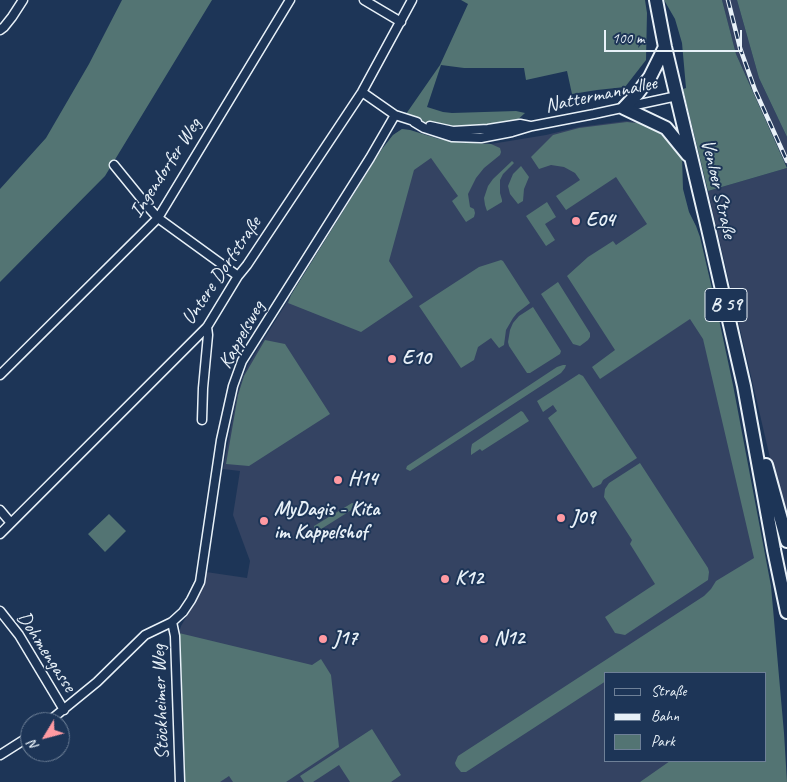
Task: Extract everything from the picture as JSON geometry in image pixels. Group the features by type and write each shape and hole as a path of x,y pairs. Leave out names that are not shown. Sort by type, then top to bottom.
{"main road":[{"name":"Venloer Straße","path":"656,0 665,47 744,386 787,612"},
{"path":"665,47 650,76 624,108 666,128 692,158"},
{"name":"Venloer Straße","path":"744,386 787,541"},
{"path":"774,550 787,546"}],"street":[{"path":"0,30 23,0"},
{"name":"Ingendorfer Weg","path":"0,375 158,218 290,0"},
{"path":"364,0 401,22"},
{"name":"Untere Dorfstraße","path":"0,534 207,327 238,276 362,92 412,0"},
{"name":"Nattermannallee","path":"362,92 395,115 414,122 454,131 488,129 520,124 532,126 677,96"},
{"name":"Kappelsweg","path":"172,622 192,600 200,582 221,440 233,386 242,361 395,115"},
{"path":"114,165 158,218 238,276"},
{"path":"202,420 207,327"},
{"path":"0,510 11,523"},
{"name":"Dohmengasse","path":"0,611 19,635 64,710"},
{"path":"61,712 97,682 145,635 172,622"},
{"name":"Stöckheimer Weg","path":"172,622 180,782"},
{"path":"0,755 20,742"}],"shaded area":[{"path":"722,0 737,0 759,78 787,137 787,166 736,54"},
{"path":"626,121 650,125 762,572 773,782 185,782 179,645 181,626 200,593 206,572 247,578 250,561 233,515 240,471 223,469 237,395 251,360 382,149 393,135 402,129 455,142 491,144 546,135 579,127"},
{"path":"787,168 787,531 708,191"}],"green space":[{"path":"122,0 212,0 105,176 0,282 0,189 46,138 89,64"},
{"path":"461,0 645,0 647,13 646,60 625,87 572,94 567,71 526,80 524,68 464,68 441,65 427,107 452,113 516,111 525,113 514,123 474,128 450,128 425,122 406,114 440,65 468,4"},
{"path":"664,0 722,0 736,54 787,168 708,191 683,89 686,88 682,43 675,19"},
{"path":"737,0 787,0 787,137 759,78"},
{"path":"627,122 646,124 661,131 682,157 683,189 689,212 700,237 717,310 771,586 787,782 640,782 669,762 767,762 767,672 604,672 604,682 466,772 461,772 455,763 458,756 704,596 716,581 754,558 703,339 690,319 600,379 592,367 615,350 567,276 588,257 613,241 616,245 647,224 616,177 566,210 556,196 580,180 575,173 564,167 551,165 539,169 531,157 553,135 579,128"},
{"path":"402,129 439,139 491,144 500,148 500,155 484,168 476,178 468,194 470,207 474,209 474,217 466,222 452,201 458,196 431,158 414,170 389,261 413,297 361,332 288,303 291,295 382,149 393,135"},
{"path":"512,161 514,163 500,180 502,202 487,211 484,198 488,186"},
{"path":"521,166 529,177 524,189 523,201 518,204 510,194 508,186 513,174"},
{"path":"547,202 556,217 545,224 555,240 546,246 526,216"},
{"path":"501,260 530,303 513,318 506,330 504,345 499,348 491,338 478,347 474,360 461,368 419,306 479,267"},
{"path":"558,282 590,333 588,340 580,346 573,344 541,294"},
{"path":"533,307 561,351 560,354 527,373 508,342 513,323 519,316"},
{"path":"265,340 285,344 330,414 249,466 226,464 238,395 244,376"},
{"path":"566,365 561,373 410,471 406,469 407,466 557,367"},
{"path":"579,374 583,376 637,458 593,488 548,418 557,411 553,405 543,412 537,401"},
{"path":"521,411 529,421 482,451 480,449 471,455 472,444"},
{"path":"640,463 709,572 708,580 625,635 615,633 605,617 655,584 630,544 632,540 604,497 605,489 609,483"},
{"path":"352,503 355,504 353,509 318,531 314,529 314,526"},
{"path":"109,514 126,531 105,552 88,534"},
{"path":"179,633 312,665 321,659 331,675 339,747 286,782 233,782 229,776 220,782 185,782"},
{"path":"372,729 401,775 391,782 350,782 339,765 313,782 304,782 300,776"}],"railway":[{"path":"728,0 740,48 755,90 787,161"}],"place":[{"name":"E04","path":"576,221"},
{"name":"E10","path":"392,359"},
{"name":"H14","path":"338,480"},
{"name":"J09","path":"561,518"},
{"name":"MyDagis - Kita im Kappelshof","path":"264,521"},
{"name":"K12","path":"445,579"},
{"name":"J17","path":"323,639"},
{"name":"N12","path":"484,639"}]}
